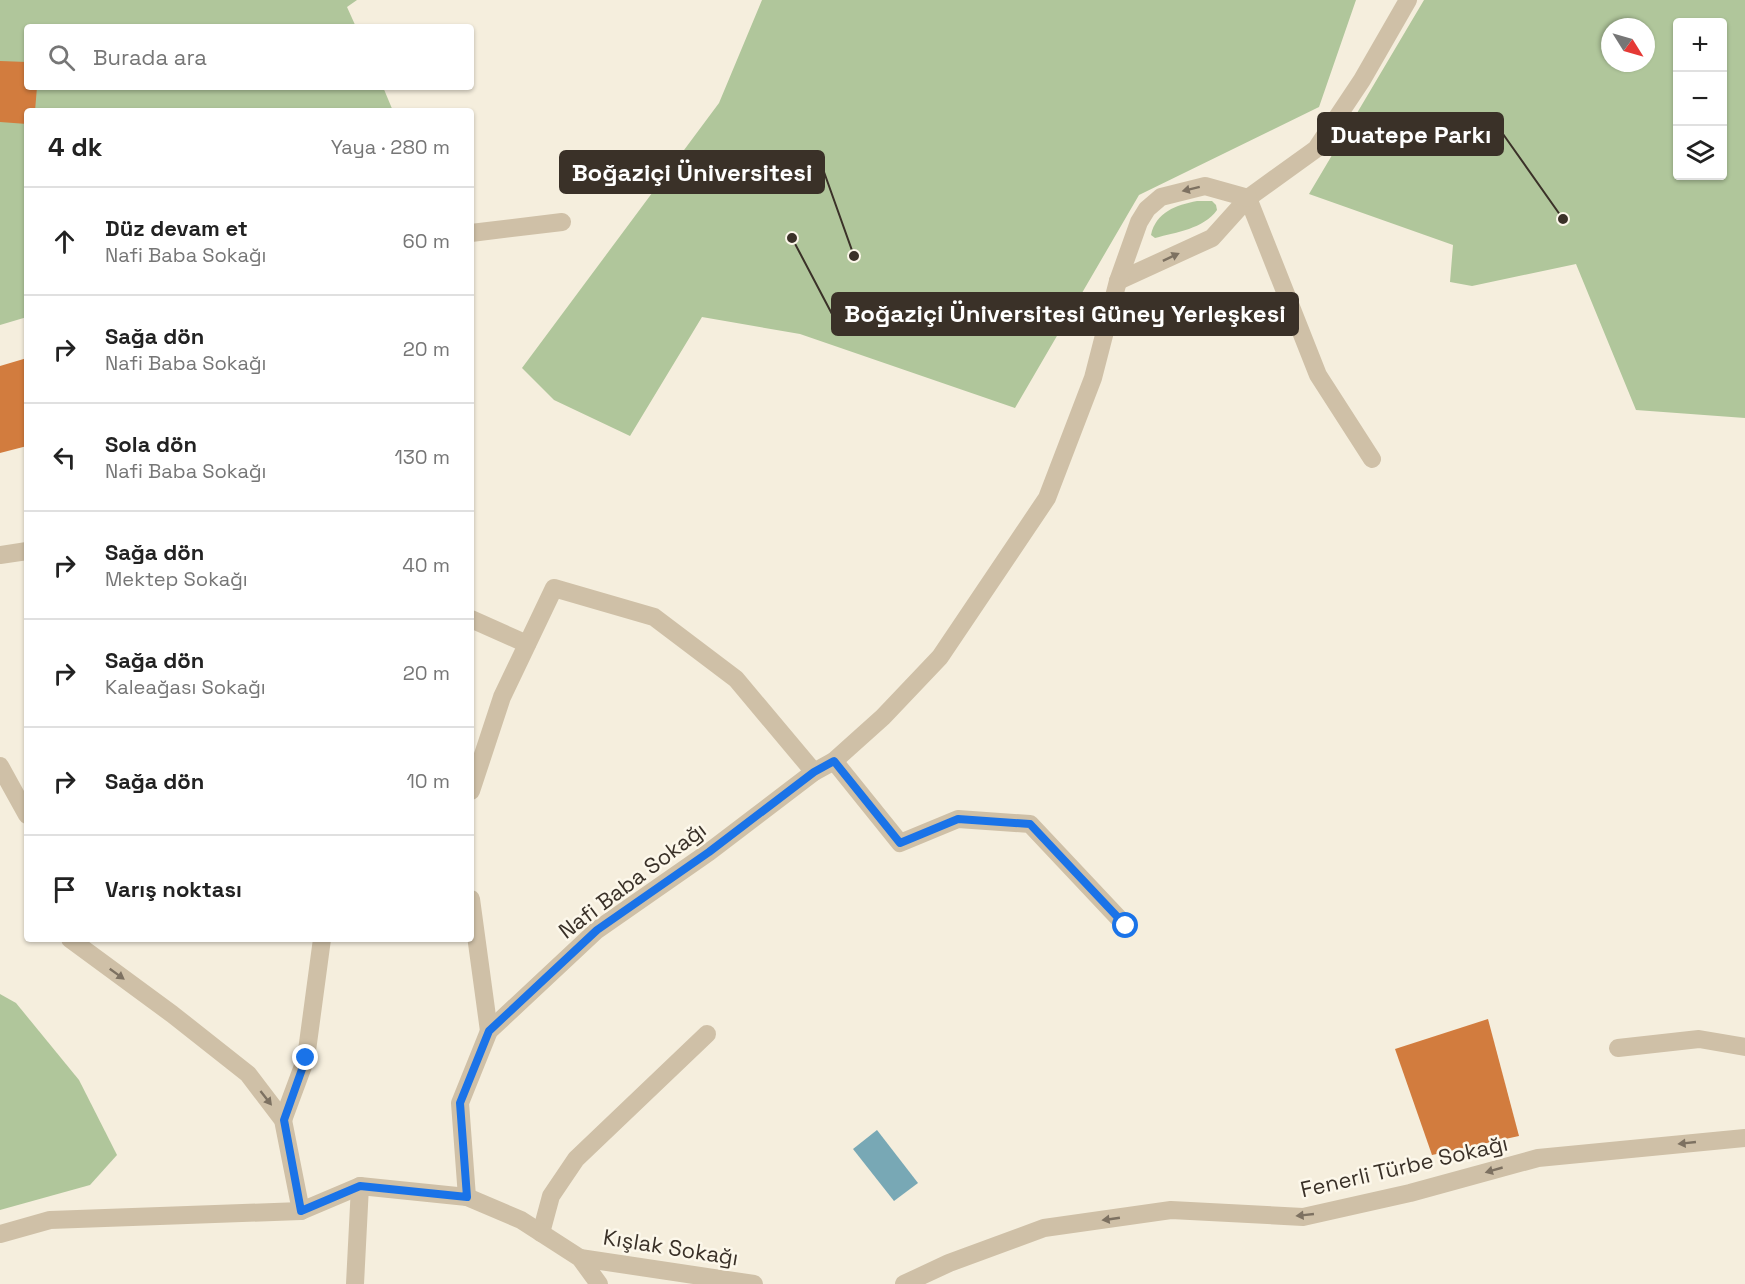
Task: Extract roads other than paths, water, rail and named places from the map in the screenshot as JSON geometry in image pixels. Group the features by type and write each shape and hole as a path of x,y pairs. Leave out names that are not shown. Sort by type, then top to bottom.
{"street":[{"path":"1118,281 1212,238 1248,198 1316,149 1362,80 1408,0"},
{"name":"Nafi Baba Sokağı","path":"467,1197 460,1103 489,1031 597,930 709,852 814,772 834,761 883,717 940,657 1047,498 1093,378 1118,281 1139,222 1147,209 1161,197 1204,186 1248,198"},
{"path":"1248,198 1318,375 1372,459"},
{"path":"474,233 562,222"},
{"path":"0,555 24,551"},
{"path":"474,782 502,697 554,588 654,617 736,679 814,772"},
{"path":"474,620 527,644"},
{"path":"834,761 900,843 958,819 1030,824 1126,926"},
{"path":"0,766 24,810"},
{"path":"474,921 489,1031"},
{"path":"74,942 172,1014 248,1074 284,1120 301,1211"},
{"path":"284,1120 306,1058 322,942"},
{"path":"541,1233 551,1196 576,1159 707,1034"},
{"path":"1618,1048 1699,1039 1745,1047"},
{"name":"Fenerli Türbe Sokağı","path":"904,1284 949,1263 1044,1228 1172,1210 1303,1216 1410,1193 1538,1158 1745,1138"},
{"path":"355,1284 360,1186"},
{"path":"0,1234 50,1220 301,1211 360,1186 467,1197 521,1220 580,1257 599,1284"},
{"name":"Kışlak Sokağı","path":"580,1257 754,1284"}],"water":[{"path":"877,1130 918,1183 894,1201 853,1149"}],"place":[{"name":"Duatepe Parkı","path":"1563,219"},
{"name":"Boğaziçi Üniversitesi Güney Yerleşkesi","path":"792,238"},
{"name":"Boğaziçi Üniversitesi","path":"854,256"}]}
